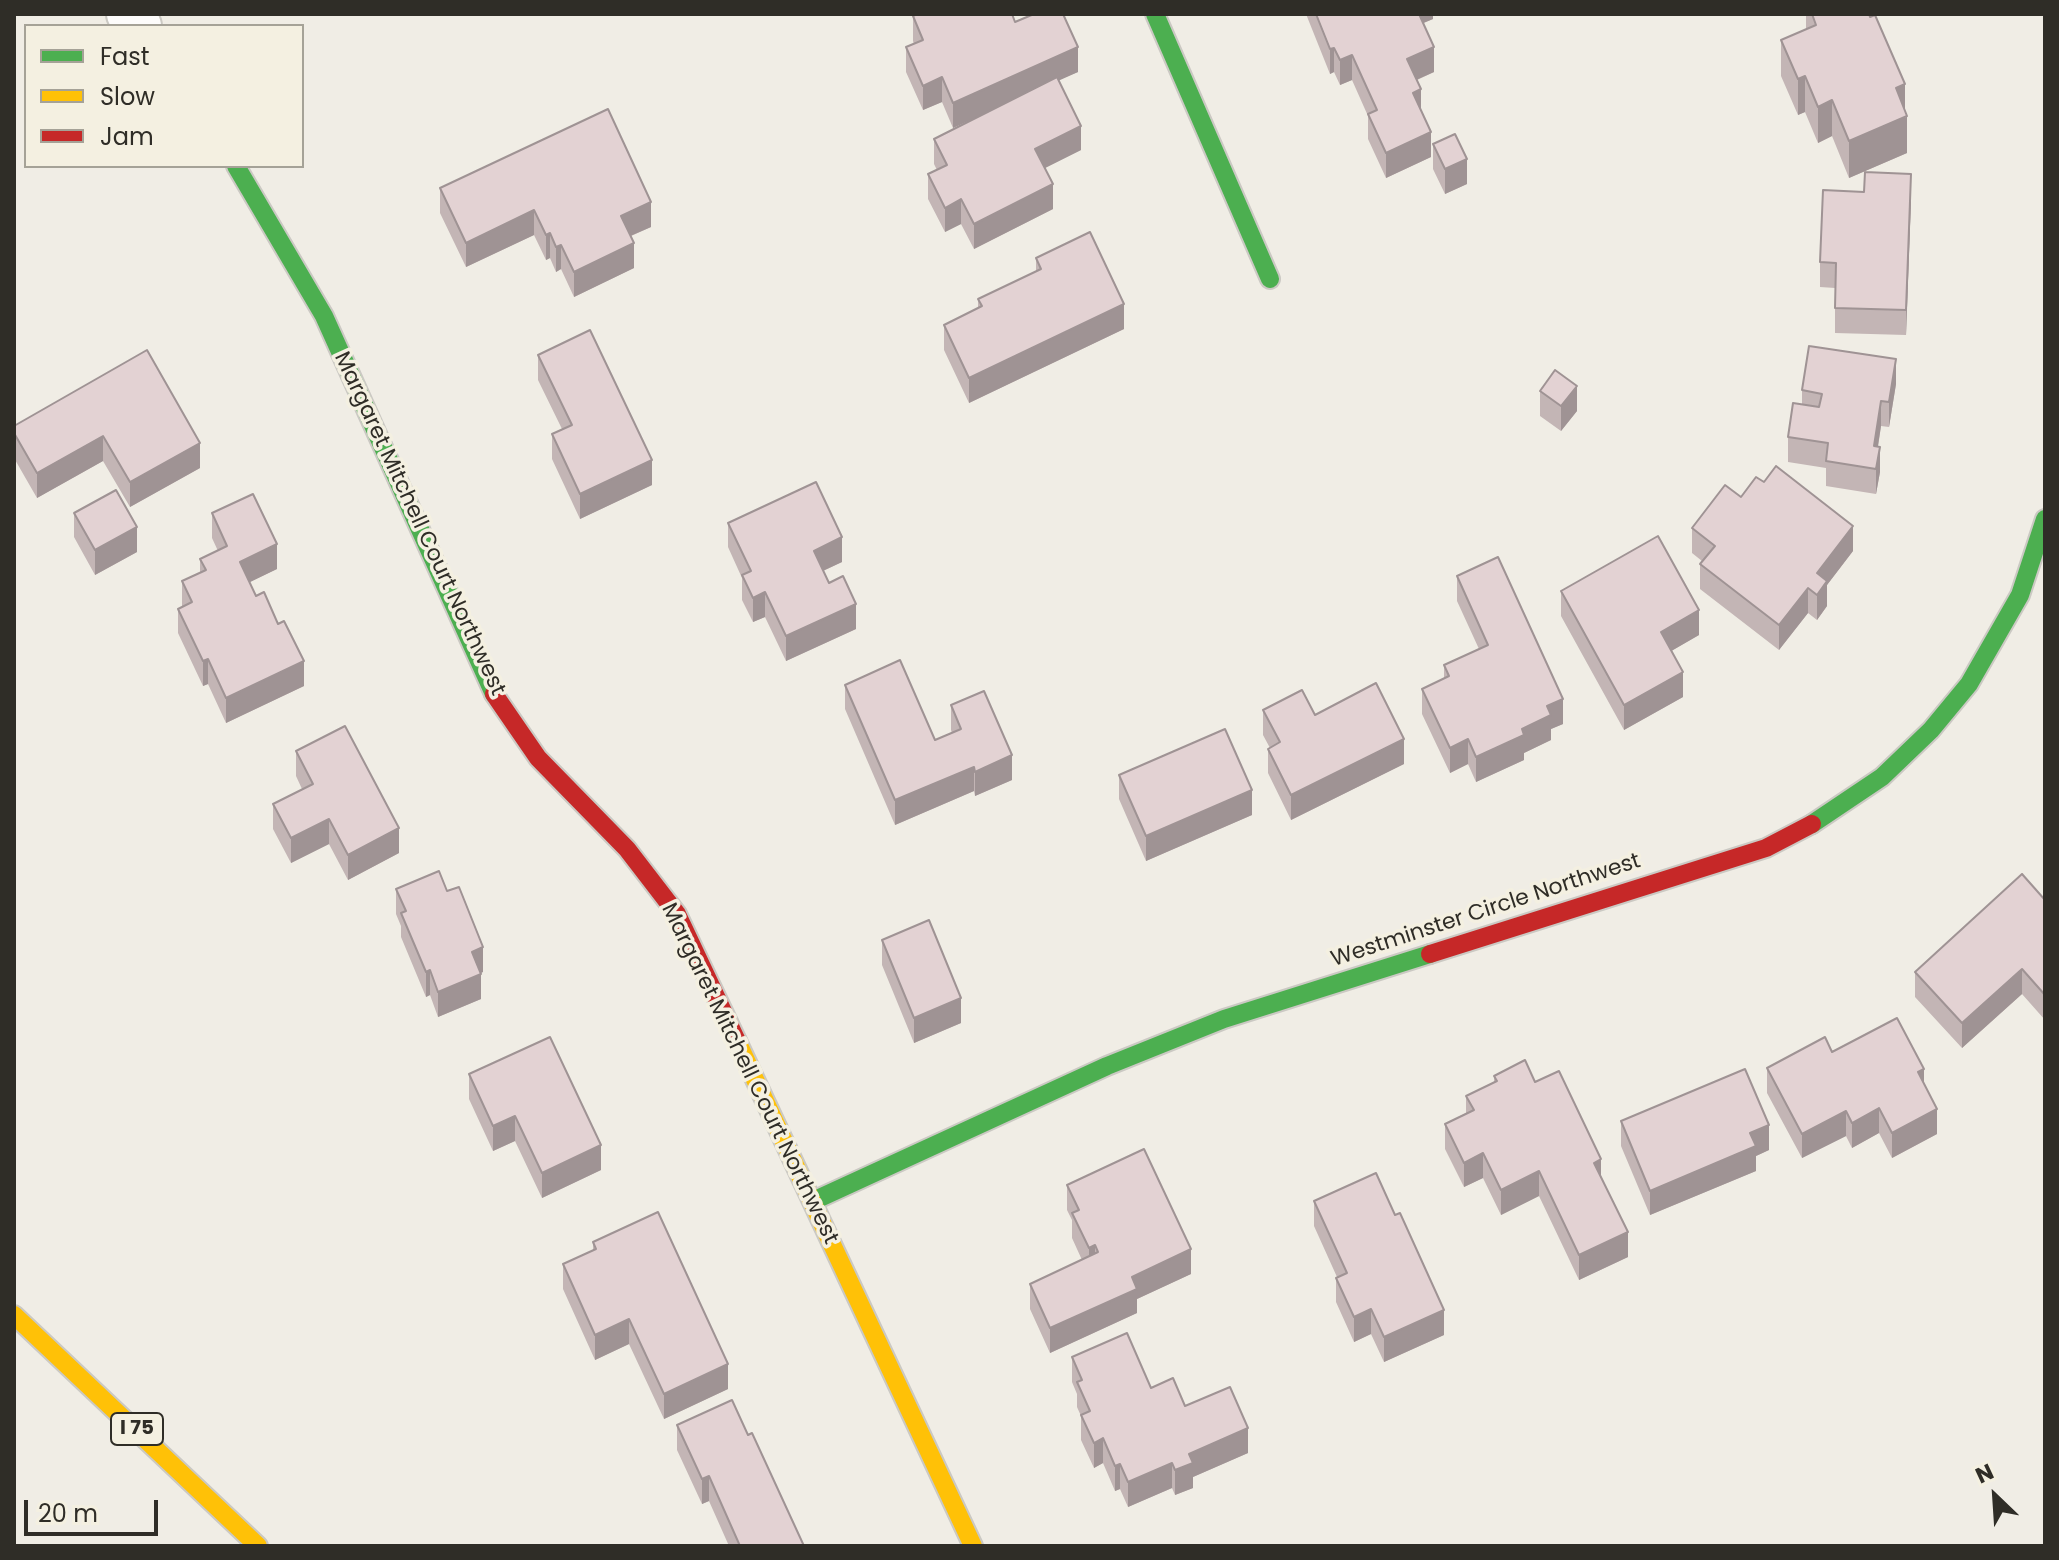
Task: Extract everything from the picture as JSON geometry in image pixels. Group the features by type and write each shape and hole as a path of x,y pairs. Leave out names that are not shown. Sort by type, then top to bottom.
{"main road":[{"path":"1155,14 1270,279"},
{"name":"Margaret Mitchell Court Northwest","path":"237,168 324,316 488,685 538,758 627,849 677,914 973,1546"},
{"name":"Westminster Circle Northwest","path":"813,1201 1107,1066 1224,1019 1766,848 1827,816 1892,768 1931,730 1969,684 2020,595 2045,519"},
{"name":"I 75","path":"14,1315 258,1546"}],"building":[{"path":"1012,14 1015,22 1034,14 1063,14 1078,47 953,103 942,77 923,86 906,47 923,40 913,16"},
{"path":"1316,14 1419,14 1434,47 1407,59 1421,89 1413,93 1431,132 1386,153 1368,114 1377,110 1352,55 1340,60 1334,48 1330,49"},
{"path":"1812,14 1875,15 1905,84 1896,88 1907,116 1849,141 1832,100 1818,107 1805,76 1798,79 1781,40 1816,25"},
{"path":"1057,77 1081,126 1035,149 1053,184 974,224 961,199 945,208 928,174 947,165 934,139"},
{"path":"608,109 651,202 621,216 634,243 574,272 561,245 556,247 550,233 546,235 534,210 466,243 440,188"},
{"path":"1455,134 1467,159 1445,169 1433,144"},
{"path":"1865,172 1911,174 1906,310 1835,308 1836,263 1820,262 1823,190 1864,192"},
{"path":"1090,232 1124,304 969,378 944,325 982,306 978,299 1041,269 1036,258"},
{"path":"590,330 652,460 580,494 552,434 572,425 538,355"},
{"path":"1809,346 1896,359 1889,402 1881,401 1874,446 1880,447 1876,469 1826,461 1828,443 1788,437 1793,403 1819,407 1822,394 1802,390"},
{"path":"147,350 200,443 130,482 103,436 37,473 14,433 14,426"},
{"path":"1555,370 1577,386 1561,406 1540,391"},
{"path":"1776,466 1853,526 1817,573 1827,581 1817,595 1808,588 1779,625 1700,564 1715,546 1692,528 1725,485 1741,497 1756,477 1764,482"},
{"path":"816,482 842,537 814,551 829,583 843,576 856,604 786,636 765,592 753,598 742,575 751,571 728,523"},
{"path":"116,490 137,527 95,550 74,513"},
{"path":"253,494 277,544 240,562 256,596 264,592 278,624 284,621 304,661 226,698 208,659 203,661 178,609 192,602 182,581 206,570 200,559 227,546 212,513"},
{"path":"1658,536 1699,610 1661,632 1683,672 1624,705 1561,591"},
{"path":"1498,557 1563,699 1547,706 1551,715 1522,729 1524,735 1476,757 1468,739 1450,748 1422,689 1449,676 1444,665 1488,645 1457,576"},
{"path":"900,660 935,740 961,729 951,705 984,691 1012,755 975,772 974,767 895,800 845,685"},
{"path":"1376,683 1404,739 1291,795 1268,749 1280,742 1263,710 1302,690 1315,715"},
{"path":"345,726 399,828 348,855 329,819 291,838 273,804 313,784 296,751"},
{"path":"1225,729 1252,790 1146,836 1119,775"},
{"path":"439,871 447,891 459,887 483,947 472,952 481,974 438,992 401,913 406,911 396,889"},
{"path":"2022,874 2045,900 2045,995 2022,969 1962,1023 1915,972"},
{"path":"929,920 961,998 914,1018 882,940"},
{"path":"1897,1018 1924,1069 1918,1072 1937,1109 1892,1133 1879,1108 1852,1123 1846,1111 1802,1134 1767,1068 1825,1037 1832,1052"},
{"path":"550,1037 601,1145 542,1173 515,1116 493,1126 469,1074"},
{"path":"1525,1060 1535,1082 1559,1071 1601,1159 1594,1163 1628,1232 1579,1255 1539,1171 1501,1190 1483,1153 1464,1163 1445,1124 1474,1110 1466,1096 1497,1081 1494,1076"},
{"path":"1745,1069 1769,1125 1750,1133 1756,1146 1650,1191 1621,1121"},
{"path":"1144,1149 1191,1249 1132,1277 1137,1289 1050,1328 1030,1284 1098,1252 1095,1245 1089,1248 1072,1213 1079,1210 1067,1185"},
{"path":"1376,1173 1395,1215 1400,1213 1444,1310 1384,1337 1371,1309 1354,1317 1336,1278 1347,1273 1314,1201"},
{"path":"658,1212 728,1364 664,1394 629,1319 595,1335 563,1264 596,1249 593,1242"},
{"path":"1127,1333 1151,1388 1173,1378 1185,1406 1230,1387 1248,1428 1189,1454 1193,1463 1175,1470 1172,1463 1128,1482 1120,1464 1115,1466 1103,1438 1094,1443 1081,1415 1090,1411 1077,1382 1082,1380 1072,1357"},
{"path":"732,1400 748,1435 752,1433 804,1546 740,1546 709,1476 702,1479 677,1425"}],"traffic: fast":[{"path":"1155,14 1270,279"},
{"path":"237,168 324,316 494,694"},
{"path":"1812,824 1882,777 1931,730 1969,684 2020,595 2045,519"},
{"path":"813,1201 1107,1066 1224,1019 1430,954"}],"traffic: slow":[{"path":"737,1041 973,1546"},
{"path":"14,1315 258,1546"}],"traffic: jam":[{"path":"494,694 538,758 627,849 677,914 737,1041"},
{"path":"1430,954 1766,848 1812,824"}]}
